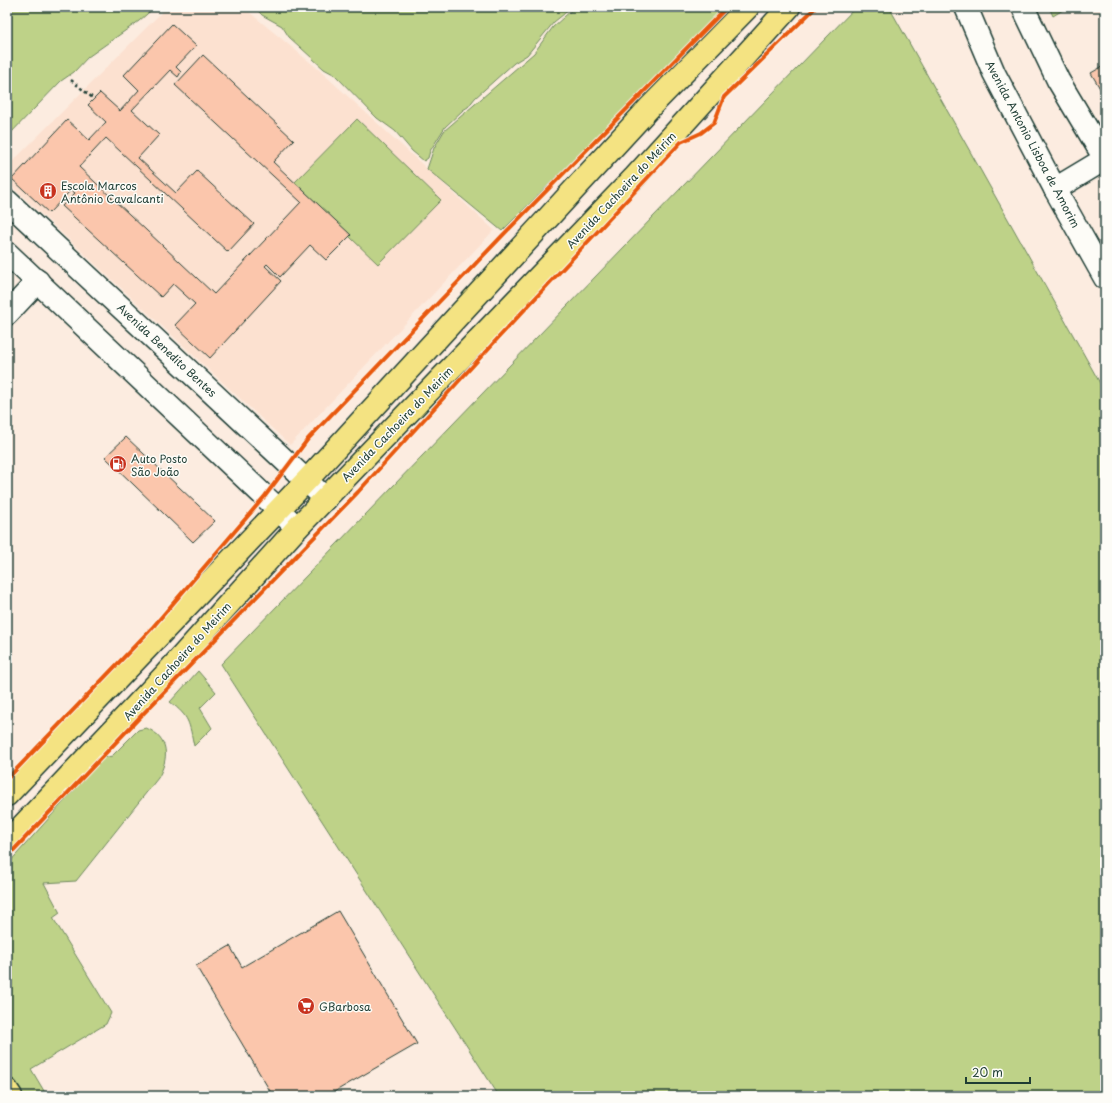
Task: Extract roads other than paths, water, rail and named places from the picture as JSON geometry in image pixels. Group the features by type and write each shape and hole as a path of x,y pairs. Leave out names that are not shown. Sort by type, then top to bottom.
{"main road":[{"path":"7,795 307,480 650,107 748,7"},
{"name":"Avenida Cachoeira do Meirim","path":"7,842 142,699 297,528 635,177 790,7"},
{"path":"7,1090 11,1096"}],"street":[{"name":"Avenida Antonio Lisboa de Amorim","path":"966,7 994,73 1055,189 1105,278"},
{"path":"1023,7 1058,80 1105,159 1055,189"},
{"name":"Avenida Benedito Bentes","path":"7,201 326,499"},
{"path":"7,253 297,528"},
{"path":"7,314 38,281"}],"place":[{"name":"Escola Marcos Antônio Cavalcanti","path":"48,191"},
{"name":"Auto Posto São João","path":"118,464"},
{"name":"GBarbosa","path":"306,1006"}]}
